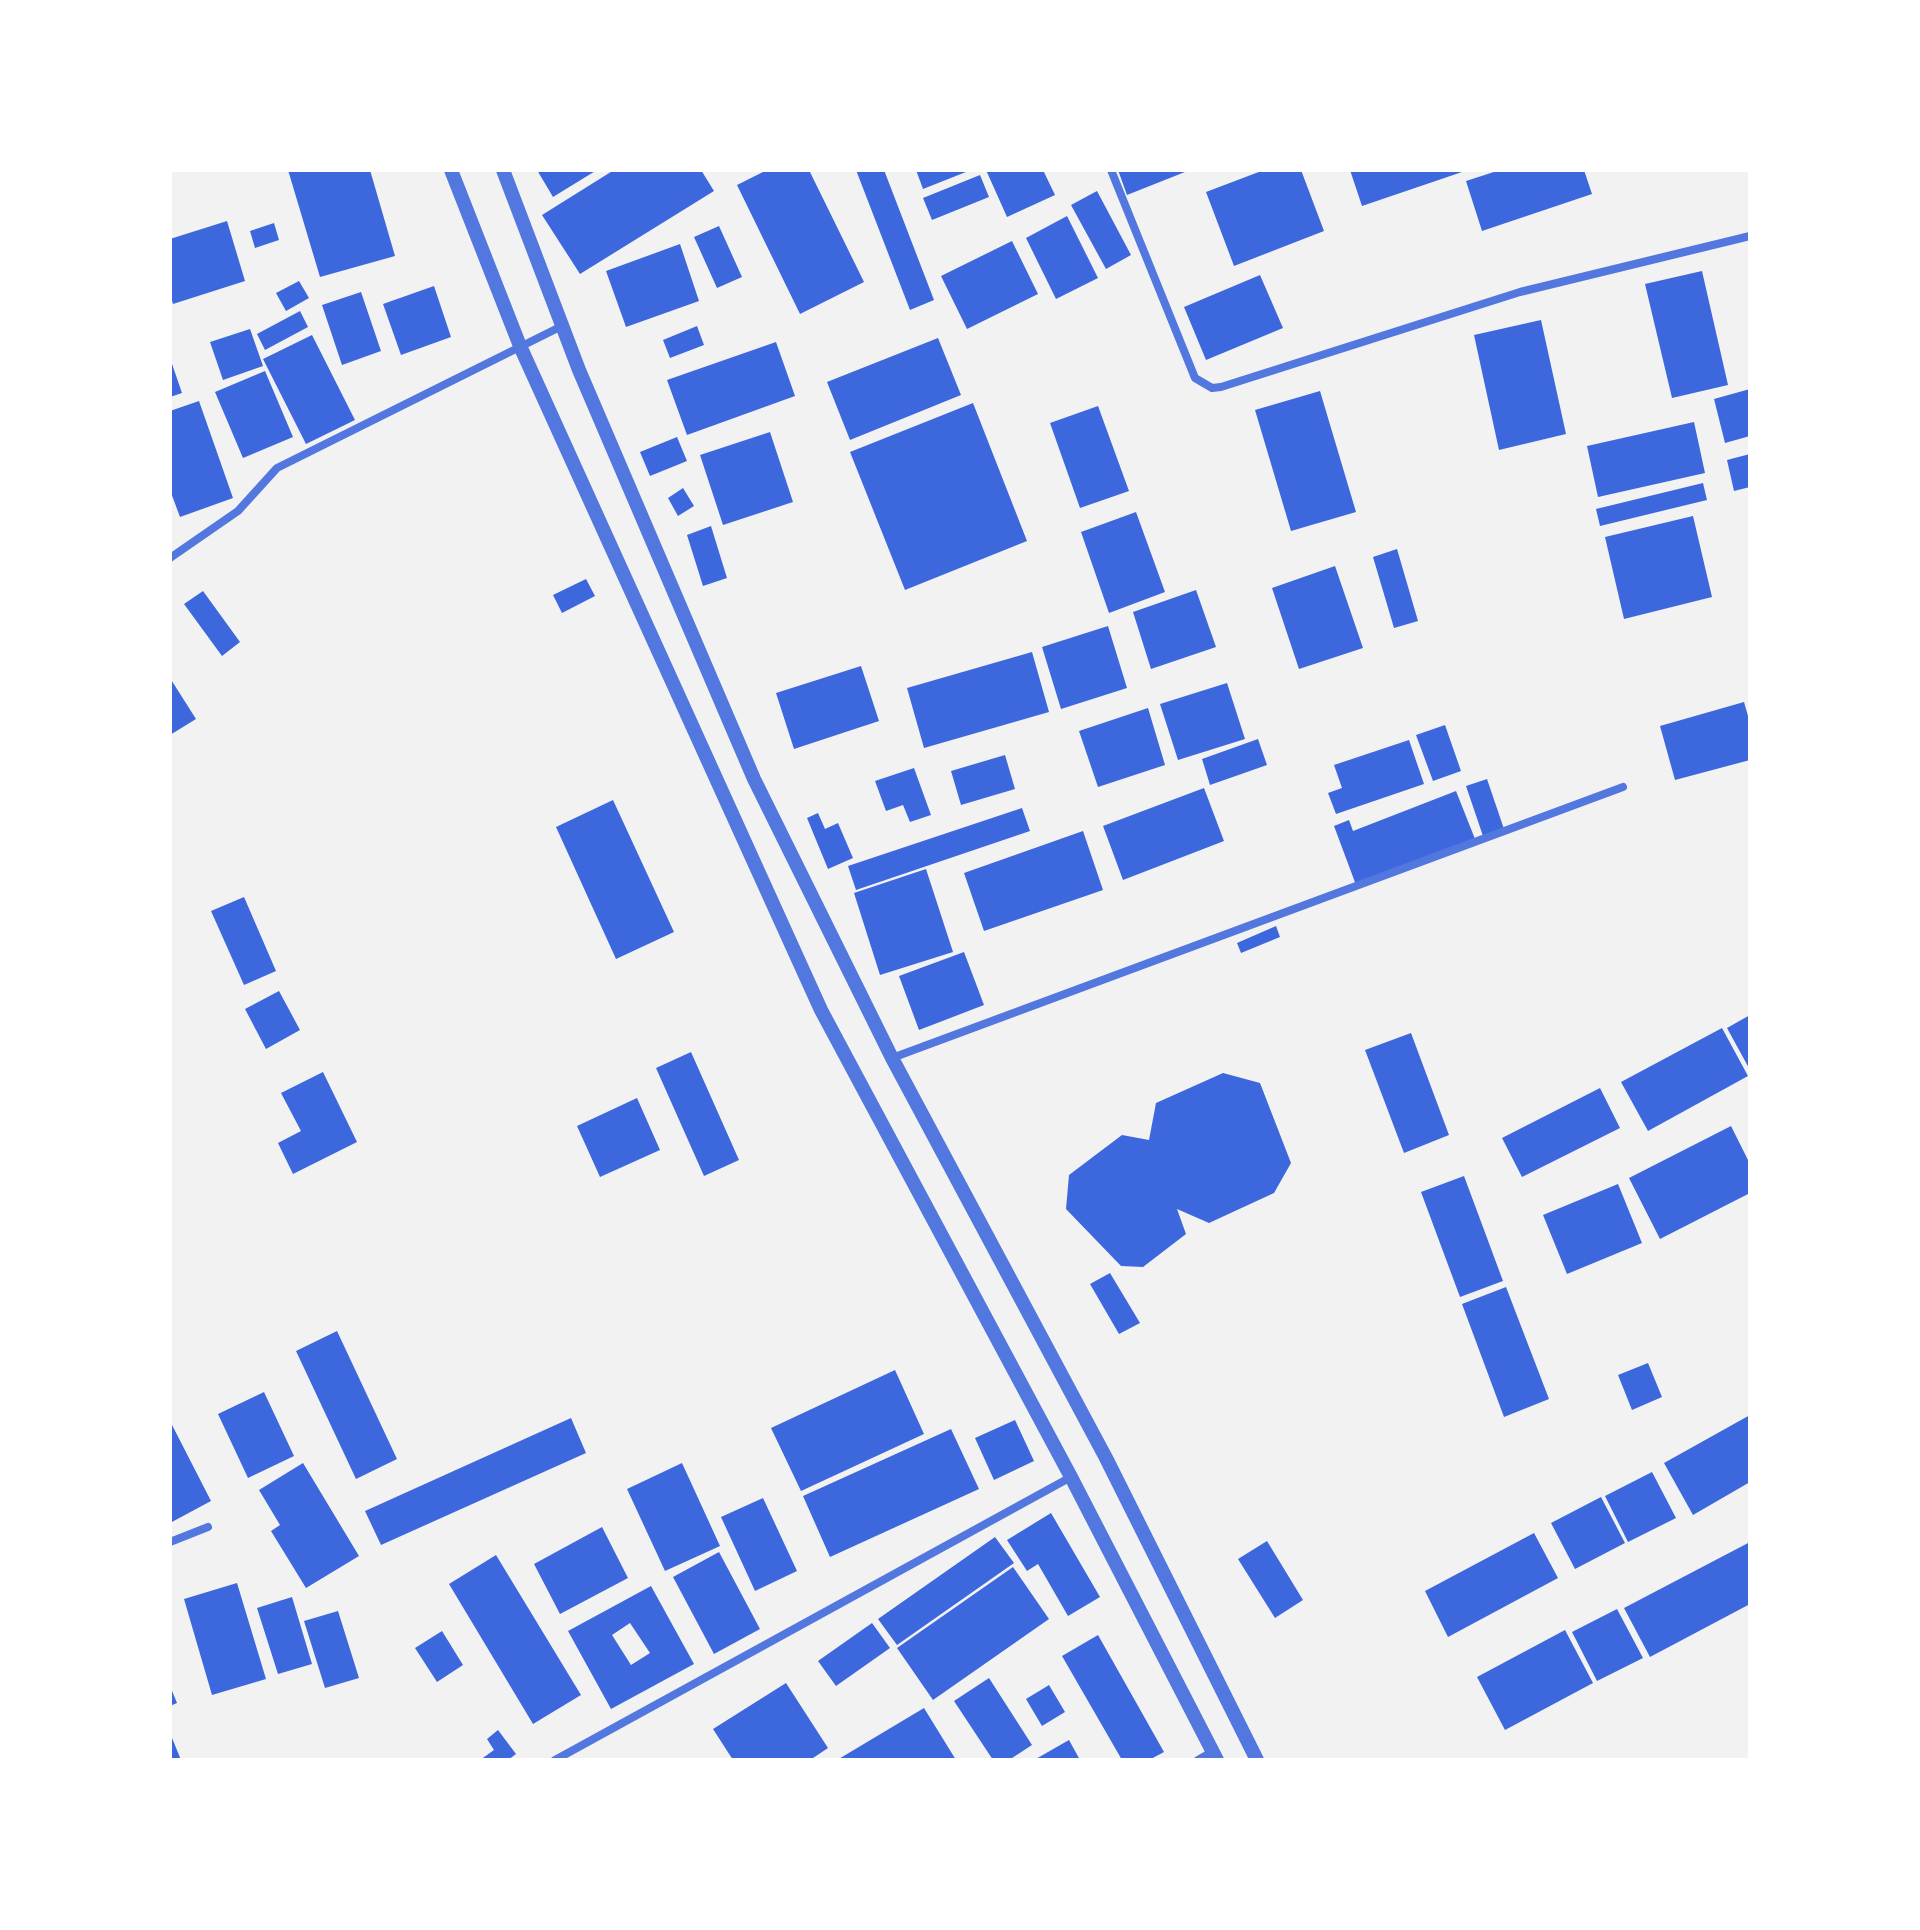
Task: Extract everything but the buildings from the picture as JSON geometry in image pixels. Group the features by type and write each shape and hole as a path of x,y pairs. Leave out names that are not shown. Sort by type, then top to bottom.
{"street":[{"path":"451,170 520,346 821,1010 1071,1477 1214,1756 1198,1760"},
{"path":"503,170 591,399 754,779 892,1058 1106,1458 1257,1760"},
{"path":"1111,170 1195,378 1212,388 1520,292 1750,236"},
{"path":"170,558 238,511 277,468 562,326"},
{"path":"892,1058 1623,787"},
{"path":"555,1760 1071,1477"},
{"path":"170,1542 208,1527"}]}
